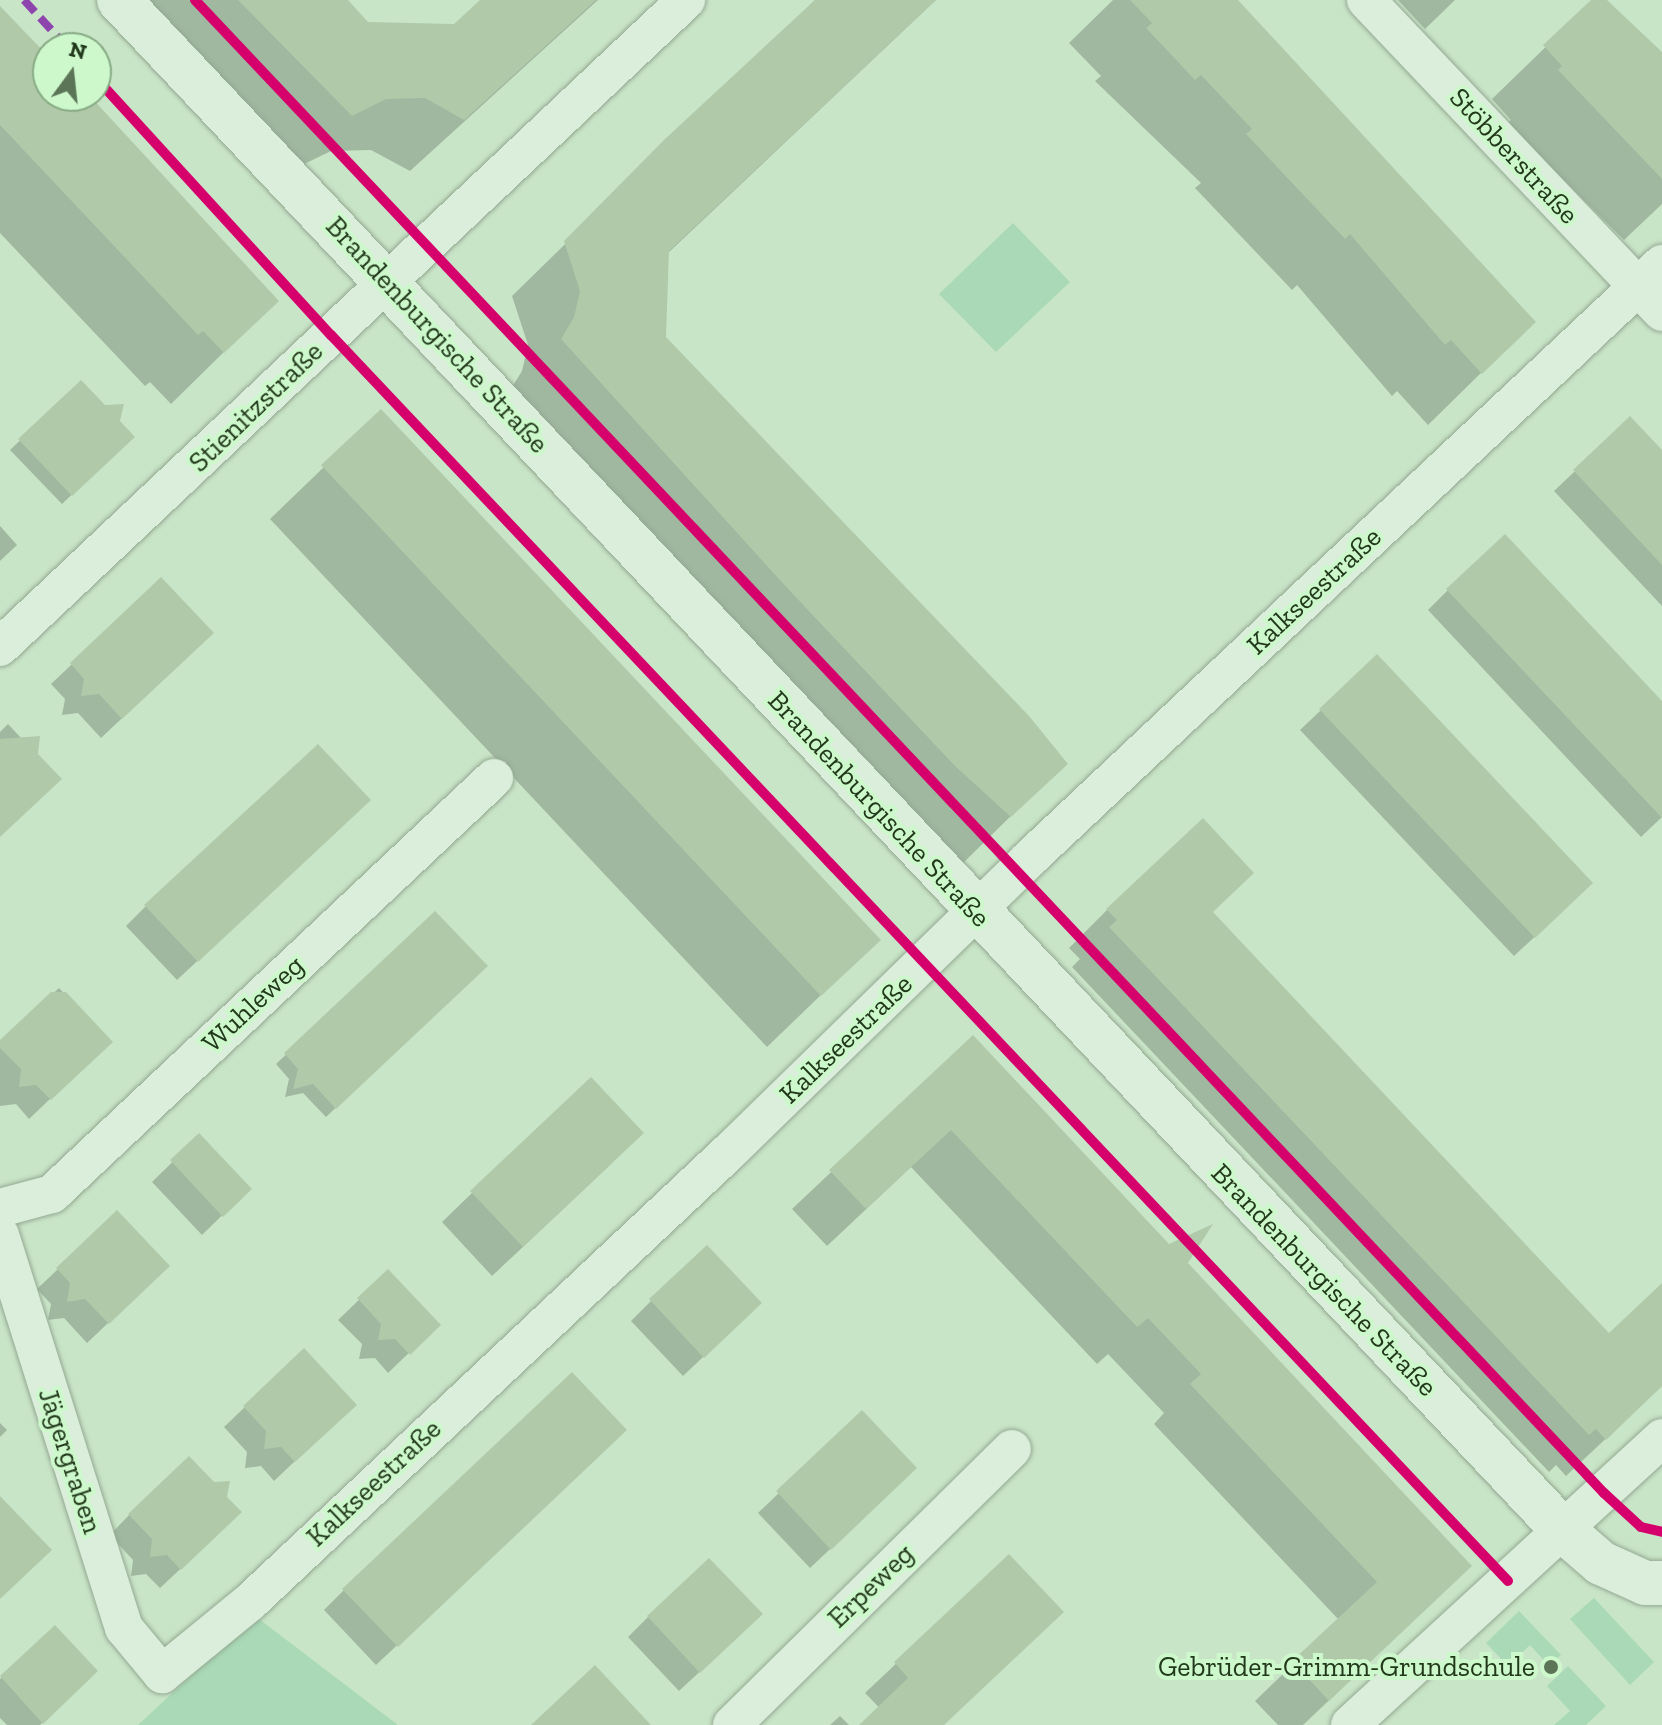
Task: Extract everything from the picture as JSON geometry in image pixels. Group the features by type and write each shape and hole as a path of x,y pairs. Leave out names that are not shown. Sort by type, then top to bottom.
{"street":[{"name":"Brandenburgische Straße","path":"119,0 388,282 976,914 1564,1531 1601,1563 1645,1583 1662,1583"},
{"name":"Stienitzstraße","path":"0,647 686,0"},
{"name":"Stöbberstraße","path":"1366,0 1654,288"},
{"name":"Kalkseestraße","path":"162,1674 250,1602 976,914 1654,288"},
{"name":"Wuhleweg","path":"0,1208 52,1194 494,778"},
{"name":"Jägergraben","path":"0,1235 124,1628 162,1674"},
{"path":"1350,1725 1662,1438"},
{"name":"Erpeweg","path":"732,1725 1012,1449"}],"green space":[{"path":"1013,223 1070,282 996,352 939,294"},
{"path":"1594,1598 1654,1662 1630,1685 1570,1619"},
{"path":"1519,1611 1561,1655 1549,1666 1530,1645 1508,1666 1486,1643"},
{"path":"255,1616 398,1725 138,1725"},
{"path":"1568,1666 1606,1706 1586,1725 1554,1725 1570,1711 1547,1686"}],"building":[{"path":"238,0 348,0 368,22 454,24 480,0 596,0 464,120 425,98 386,99 352,116"},
{"path":"815,0 936,0 669,251 666,337 1029,716 1068,764 1011,817 955,766 790,591 561,339 574,317 580,291 564,241 665,139"},
{"path":"1130,0 1238,0 1536,322 1482,374 1451,340 1445,345 1350,234 1345,239 1246,134 1252,129 1201,75 1195,80 1146,28 1152,23"},
{"path":"1591,0 1607,0 1662,52 1662,179 1558,70 1562,66 1543,45"},
{"path":"0,6 32,39 32,112 105,112 279,301 224,353 203,331 198,335 0,125"},
{"path":"81,380 105,405 124,404 120,421 135,437 72,496 18,439"},
{"path":"381,409 881,940 821,996 321,465"},
{"path":"1630,416 1662,450 1662,565 1573,470"},
{"path":"1505,534 1662,701 1662,818 1446,589"},
{"path":"161,577 214,633 122,719 99,694 81,696 84,679 70,663"},
{"path":"1377,654 1593,883 1535,938 1319,709"},
{"path":"40,736 38,754 62,779 0,837 0,739"},
{"path":"318,744 371,800 198,962 144,905"},
{"path":"1203,818 1254,873 1213,912 1609,1333 1662,1283 1662,1386 1606,1440 1596,1429 1589,1435 1109,927 1117,920 1106,909"},
{"path":"435,911 488,966 336,1109 313,1084 293,1089 298,1069 284,1053"},
{"path":"51,992 66,992 113,1042 51,1100 36,1085 19,1087 21,1069 0,1048 0,1040"},
{"path":"973,1035 1169,1244 1213,1224 1188,1263 1472,1566 1329,1701 1292,1661 1377,1582 1190,1384 1201,1374 1148,1318 1137,1327 951,1130 866,1209 829,1170"},
{"path":"591,1077 644,1133 523,1247 470,1191"},
{"path":"199,1133 252,1189 223,1217 170,1160"},
{"path":"117,1210 170,1266 109,1324 85,1299 67,1302 70,1283 56,1268"},
{"path":"707,1245 762,1303 704,1358 649,1299"},
{"path":"388,1269 441,1325 410,1355 395,1339 378,1340 381,1324 357,1298"},
{"path":"304,1348 357,1405 295,1462 281,1447 264,1449 266,1431 243,1406"},
{"path":"572,1372 627,1430 398,1647 342,1589"},
{"path":"862,1410 917,1468 831,1550 776,1491"},
{"path":"189,1456 214,1482 230,1481 227,1497 242,1512 181,1570 167,1555 150,1557 152,1539 128,1514"},
{"path":"0,1496 52,1550 0,1599"},
{"path":"1009,1554 1064,1612 944,1725 859,1725 908,1678 894,1662"},
{"path":"709,1558 763,1614 700,1673 647,1616"},
{"path":"55,1625 98,1671 43,1724 0,1676"},
{"path":"595,1665 651,1725 531,1725 564,1694"}],"marked path":[{"path":"24,0 53,32"}],"cycle path":[{"path":"195,0 1604,1493 1641,1527 1662,1532"},
{"path":"112,95 331,335 1508,1581"}],"place":[{"name":"Gebrüder-Grimm-Grundschule","path":"1551,1667"}]}
